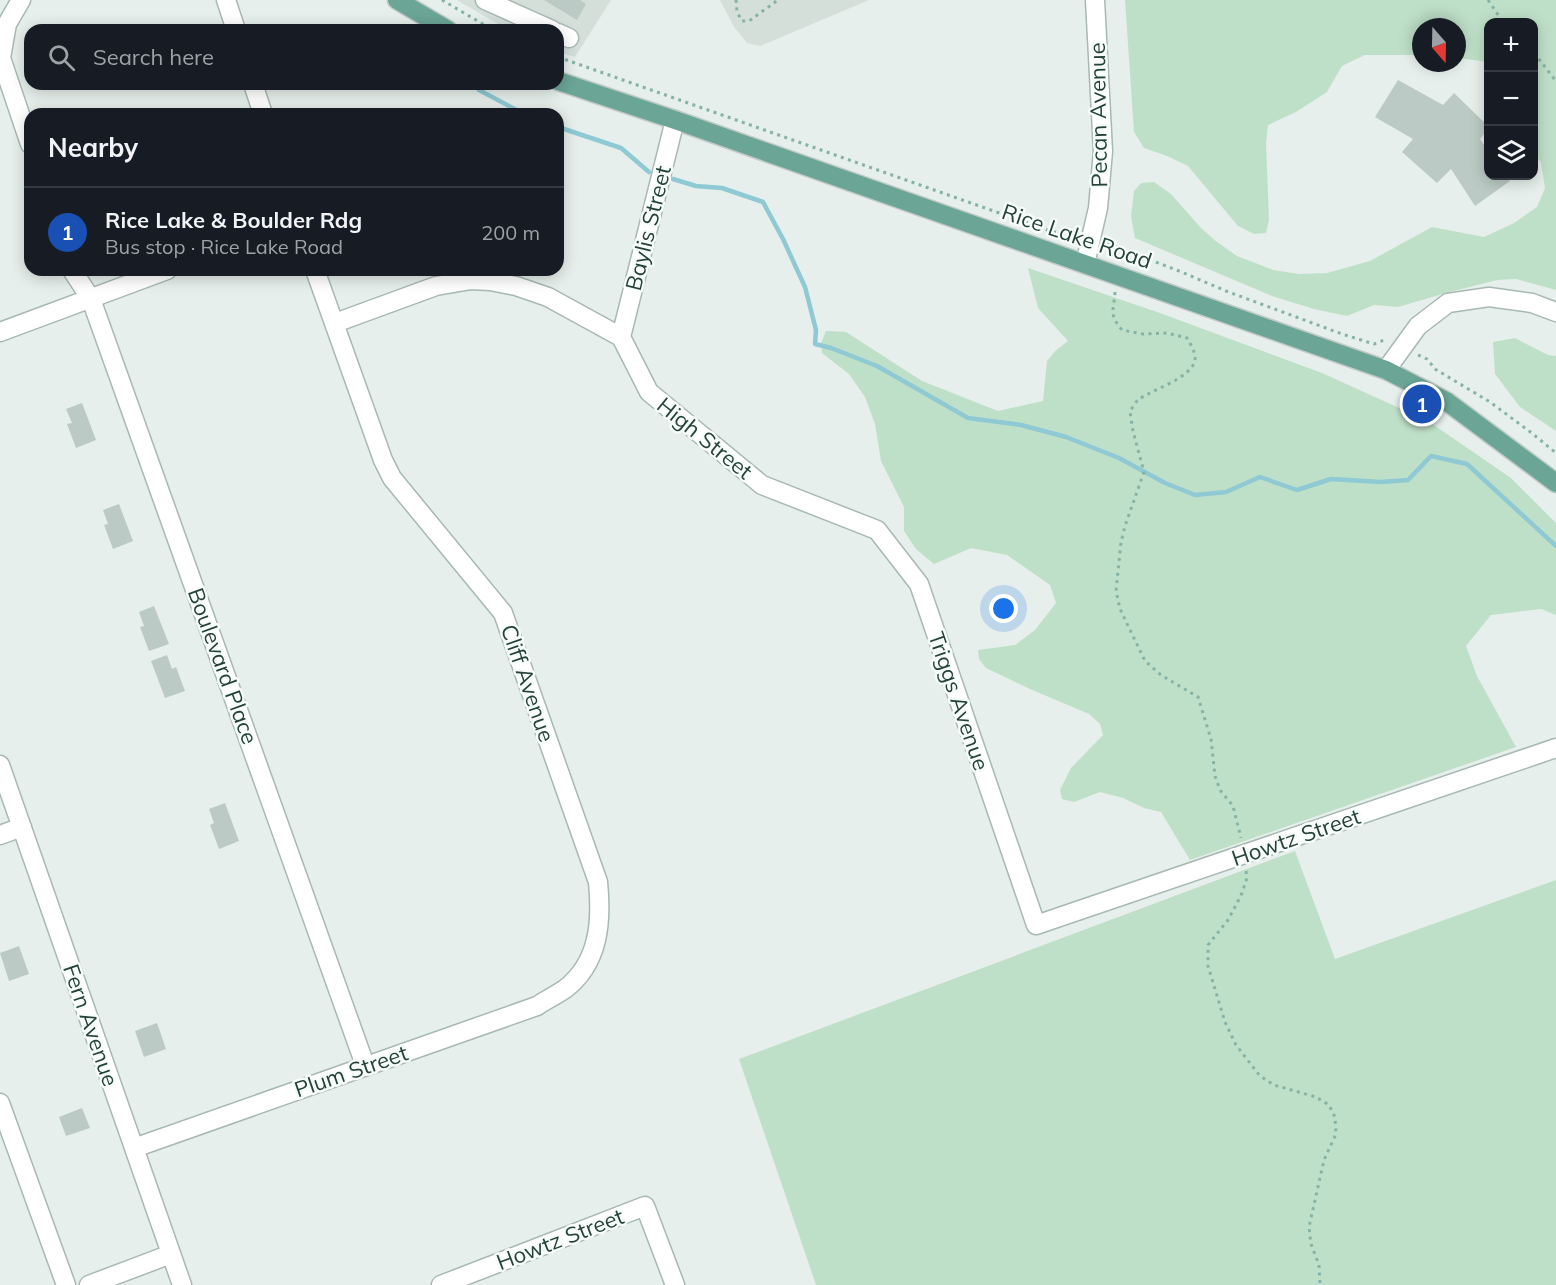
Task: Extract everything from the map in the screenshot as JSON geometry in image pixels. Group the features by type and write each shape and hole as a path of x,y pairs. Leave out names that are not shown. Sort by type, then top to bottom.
{"main road":[{"path":"398,0 438,24"},
{"name":"Rice Lake Road","path":"564,83 1386,370 1446,401 1556,483"}],"street":[{"path":"21,0 7,24 1,58 24,126"},
{"path":"226,0 234,24"},
{"path":"485,0 539,24"},
{"name":"Pecan Avenue","path":"1084,264 1098,208 1103,151 1095,0"},
{"path":"255,90 261,108"},
{"name":"Baylis Street","path":"621,337 675,120"},
{"name":"Boulevard Place","path":"76,276 91,299 365,1065"},
{"path":"0,332 151,276"},
{"name":"Cliff Avenue","path":"317,276 383,460 392,478 503,613 598,882 601,908 598,934 590,958 566,988"},
{"path":"335,323 436,286 481,280 516,286 548,297 621,337"},
{"path":"1386,370 1418,326 1448,303 1489,297 1532,303 1556,312"},
{"name":"High Street","path":"621,337 649,392 762,485 834,514"},
{"name":"Triggs Avenue","path":"834,514 877,530 919,584 1036,925"},
{"name":"Howtz Street","path":"1036,925 1556,748"},
{"name":"Fern Avenue","path":"0,765 182,1285"},
{"path":"0,835 22,827"},
{"name":"Plum Street","path":"135,1148 537,1006 566,988"},
{"path":"0,1103 66,1285"},
{"name":"Howtz Street","path":"441,1285 645,1206 675,1285"},
{"path":"89,1285 171,1254"}],"path":[{"path":"442,0 483,24"},
{"path":"736,0 742,21 749,21 778,0"},
{"path":"1488,0 1499,18"},
{"path":"564,59 1053,232 1067,232"},
{"path":"1538,59 1556,81"},
{"path":"1114,245 1226,291 1342,334 1374,344 1384,340"},
{"path":"1115,295 1111,312 1115,322 1122,330 1143,334 1167,333 1187,338 1193,350 1195,360 1191,369 1137,401 1130,412 1144,472 1125,526 1116,591 1120,609 1145,661 1161,675 1198,697 1211,739 1215,776 1220,790 1233,806 1245,855 1247,878 1237,903 1208,945 1208,966 1225,1022 1236,1045 1260,1076 1274,1085 1316,1098 1329,1105 1335,1117 1336,1134 1324,1160 1309,1227 1311,1244 1319,1265 1319,1285"},
{"path":"1427,359 1435,369 1490,402 1556,453"}],"shaded area":[{"path":"457,0 611,0 575,57 564,54 564,24 498,24"},
{"path":"720,0 869,0 760,46 747,43 734,27"}],"green space":[{"path":"1125,0 1556,0 1556,290 1516,279 1497,280 1398,307 1374,305 1347,316 1272,296 1135,238 1131,216 1134,191 1141,183 1154,182 1171,194 1201,228 1237,256 1273,270 1299,274 1327,273 1370,261 1432,227 1484,237 1514,223 1537,207 1545,188 1541,163 1538,158 1538,18 1484,18 1484,61 1466,59 1466,18 1412,18 1412,55 1365,55 1342,66 1327,92 1296,112 1268,125 1266,143 1269,220 1266,233 1254,234 1238,226 1188,166 1144,148 1134,132"},
{"path":"1028,268 1160,313 1322,373 1428,421 1511,478 1556,523 1556,615 1541,609 1491,615 1466,646 1477,676 1516,747 1190,860 1161,812 1100,792 1074,802 1062,799 1060,790 1071,768 1103,735 1100,724 1089,714 986,668 979,659 978,650 1015,645 1035,630 1056,603 1050,585 1007,555 971,548 934,564 916,549 904,531 904,507 881,461 875,424 865,397 849,374 822,353 821,343 826,331 846,332 922,381 998,411 1043,401 1047,361 1068,341 1038,308"},
{"path":"1515,338 1548,355 1556,356 1556,431 1520,407 1495,374 1493,342"},
{"path":"1295,851 1335,959 1556,880 1556,1285 816,1285 739,1059"}],"building":[{"path":"544,0 580,0 586,4 577,20"},
{"path":"1398,80 1443,105 1454,93 1484,122 1484,134 1480,139 1484,145 1484,180 1510,181 1475,206 1451,169 1437,183 1402,152 1413,139 1375,117"},
{"path":"82,403 96,440 76,448 67,424 72,423 66,409"},
{"path":"119,504 133,541 113,549 104,525 108,524 103,510"},
{"path":"154,606 169,644 149,651 140,627 144,626 139,612"},
{"path":"167,655 172,669 176,667 185,691 165,698 151,661"},
{"path":"225,803 239,841 219,849 210,825 214,823 209,809"},
{"path":"19,946 29,974 9,981 0,953"},
{"path":"157,1023 166,1049 144,1057 135,1031"},
{"path":"82,1108 90,1128 66,1136 59,1117"}],"waterway":[{"path":"479,90 513,108"},
{"path":"564,129 621,148 649,172"},
{"path":"673,179 696,186 722,188 763,202 805,287 816,330 815,344 877,366 968,418 1021,425 1066,437 1119,458 1165,483 1195,495 1226,492 1260,477 1297,490 1331,479 1381,482 1408,480 1431,456 1467,464 1556,546"}],"place":[{"name":"Rice Lake & Boulder Rdg","path":"1422,404"}]}
